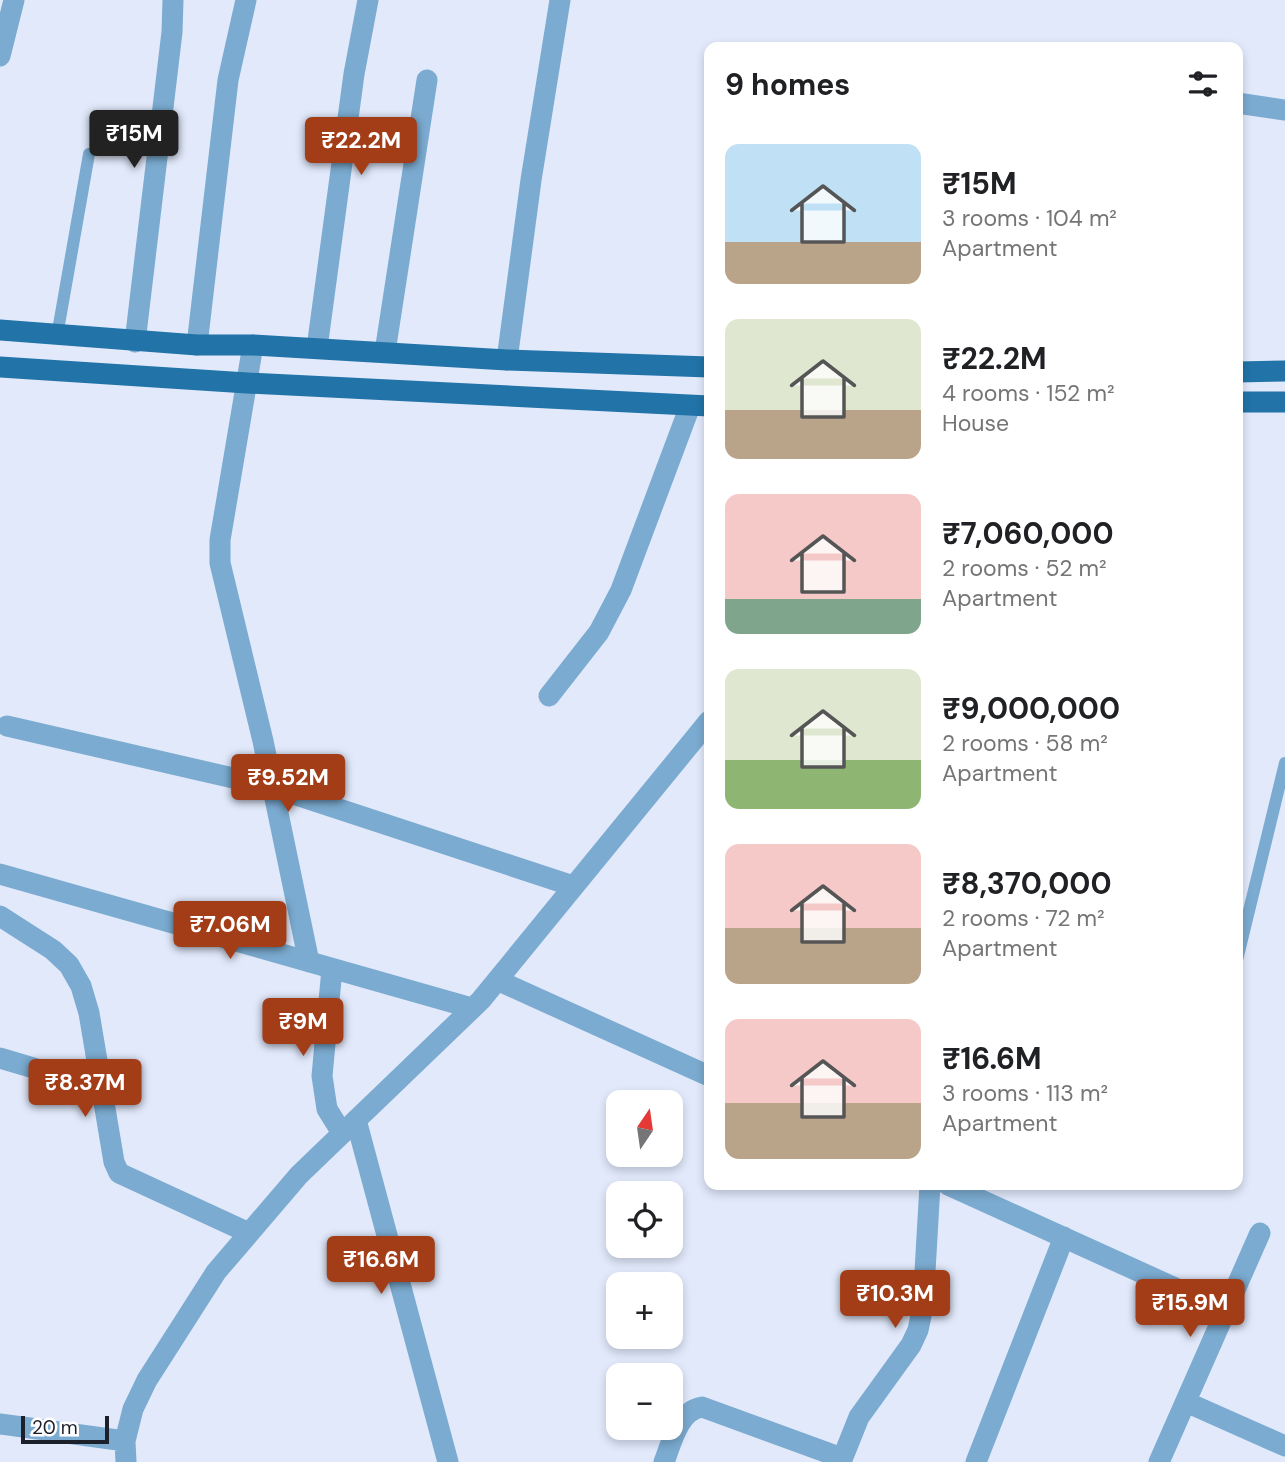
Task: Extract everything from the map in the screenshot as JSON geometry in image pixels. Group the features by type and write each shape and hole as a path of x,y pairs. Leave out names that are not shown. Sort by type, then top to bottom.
{"main road":[{"path":"0,330 135,342 253,345 507,360 704,367"},
{"path":"0,367 247,383 699,406"},
{"path":"1243,372 1285,371"},
{"path":"1243,402 1285,402"}],"street":[{"path":"0,55 14,0"},
{"path":"135,342 172,32 173,0"},
{"path":"197,345 228,80 246,0"},
{"path":"317,348 354,74 368,0"},
{"path":"507,360 531,180 560,0"},
{"path":"385,352 427,80"},
{"path":"1243,104 1285,110"},
{"path":"253,345 220,540 220,563 309,962"},
{"path":"549,696 598,632 621,590 699,406"},
{"path":"7,726 272,787 573,887"},
{"path":"0,1424 125,1451 133,1409 147,1380 216,1272 299,1174 472,1008 704,727"},
{"path":"0,874 472,1008"},
{"path":"0,916 53,950 69,965 81,986 89,1013 114,1162 119,1173 249,1233"},
{"path":"332,968 322,1076 327,1109 349,1126 448,1462"},
{"path":"496,980 704,1074"},
{"path":"0,1058 102,1088"},
{"path":"664,1462 685,1415 692,1409 702,1407 841,1460 859,1418 911,1345 918,1330 923,1306 930,1190"},
{"path":"959,1190 1226,1311"},
{"path":"1159,1462 1260,1233"},
{"path":"976,1462 1064,1237"},
{"path":"1186,1402 1285,1446"}],"lane":[{"path":"57,336 89,153"},
{"path":"1243,935 1285,763"}]}
